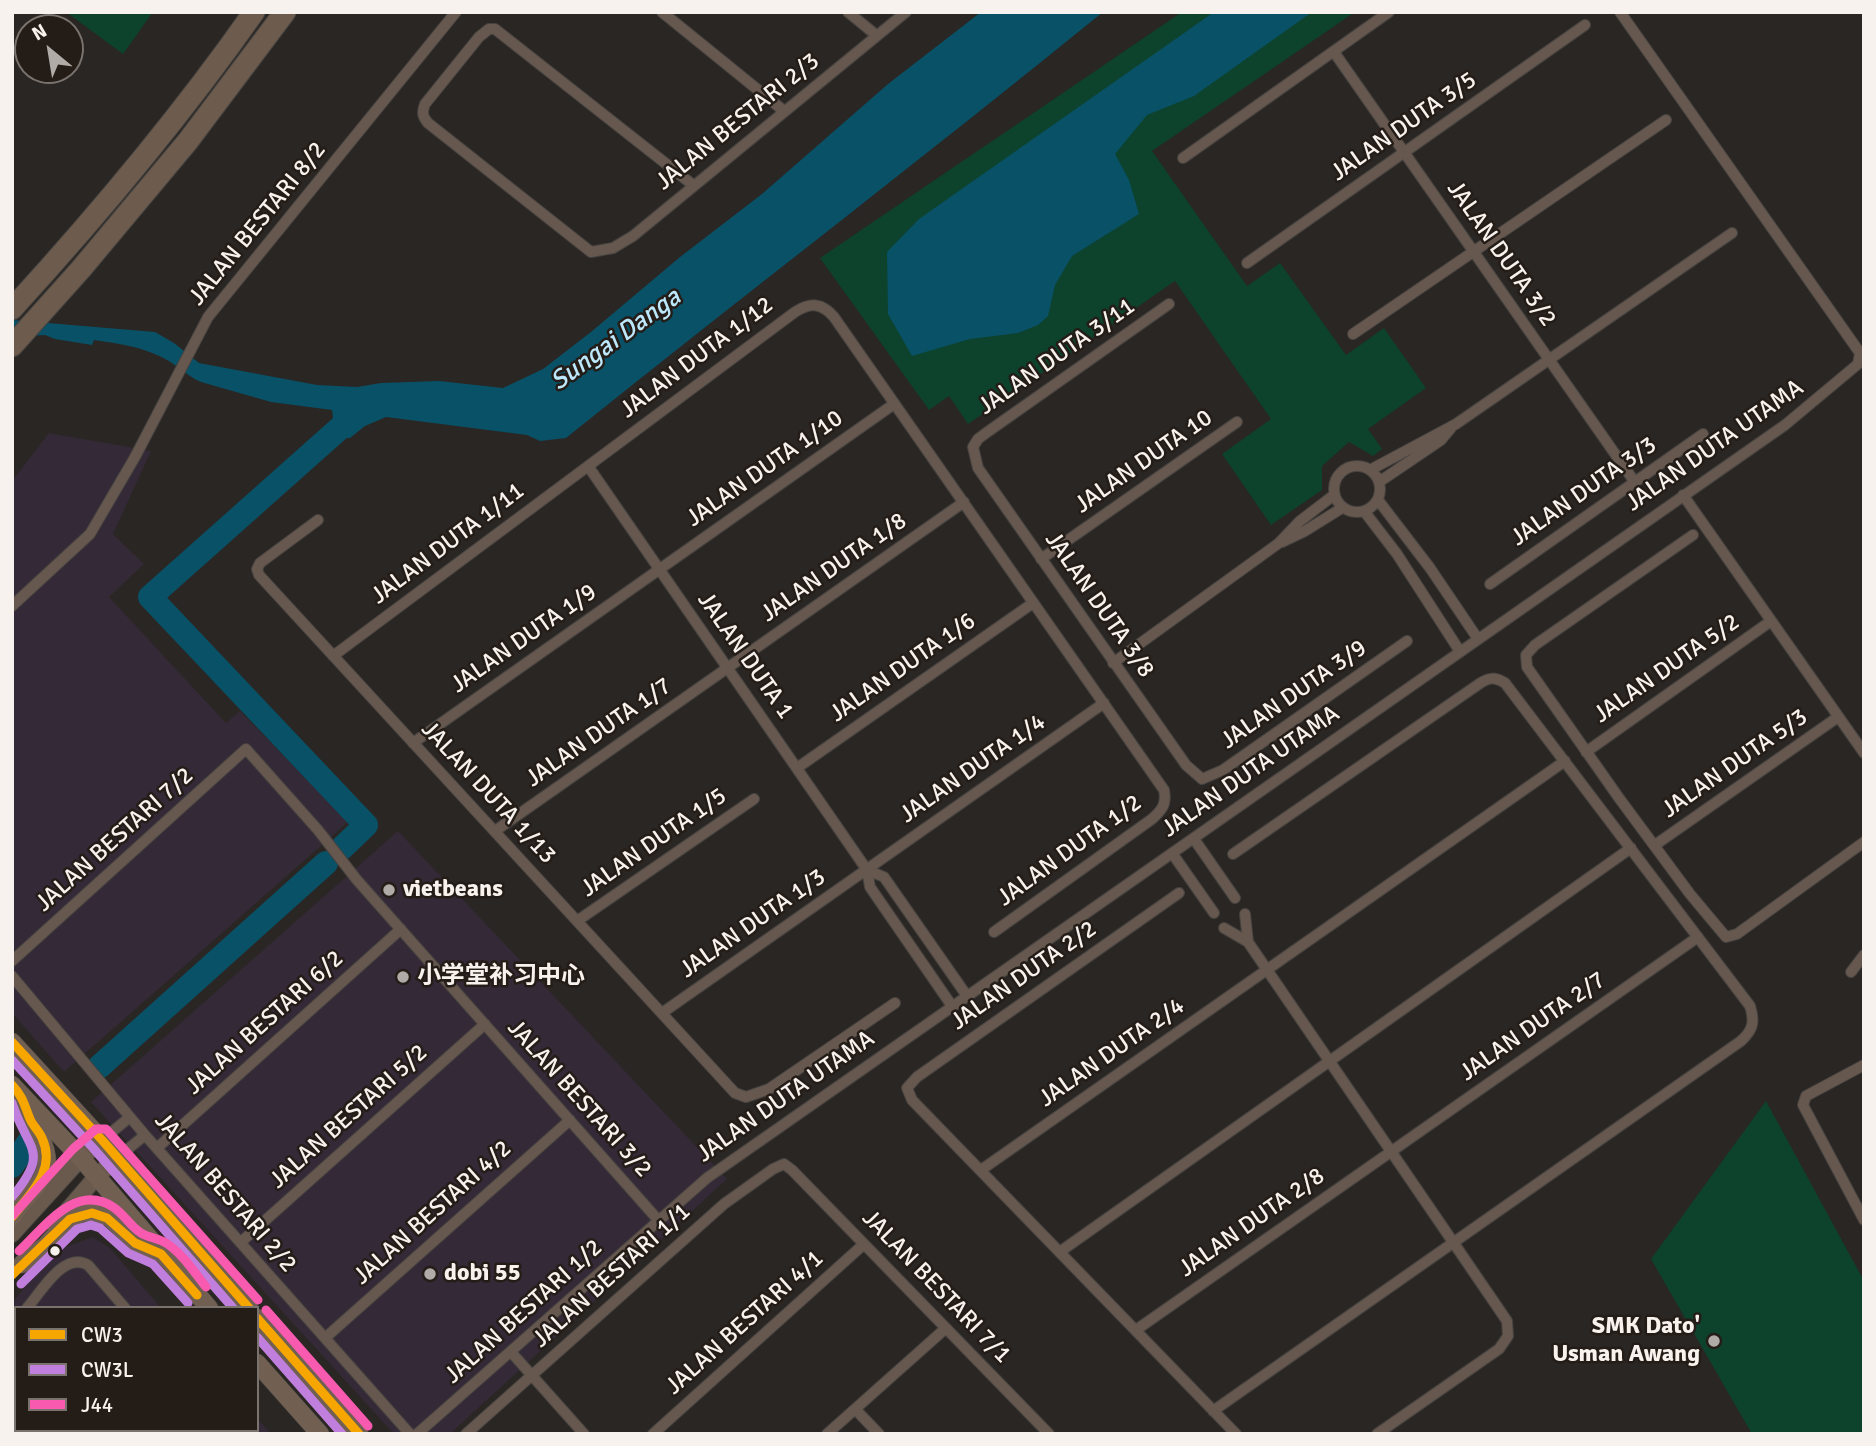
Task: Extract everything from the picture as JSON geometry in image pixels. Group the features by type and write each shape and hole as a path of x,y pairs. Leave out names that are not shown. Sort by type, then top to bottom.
{"highway":[{"path":"12,309 50,269 165,129 254,12"},
{"path":"12,346 81,269 188,141 285,12"}],"main road":[{"path":"12,1042 247,1306"},
{"path":"18,1091 97,1176 207,1306"},
{"path":"12,1217 38,1185 47,1160 43,1139 31,1121 18,1091"},
{"path":"12,1234 81,1158 102,1140"},
{"path":"17,1269 97,1176 117,1158"},
{"path":"17,1269 46,1245 70,1219 81,1213 95,1212 110,1218 137,1244 159,1252"},
{"path":"259,1320 359,1434"},
{"path":"259,1365 320,1434"}],"street":[{"name":"JALAN BESTARI 8/2","path":"12,606 90,534 146,436 208,317 456,12"},
{"path":"662,12 784,111"},
{"path":"848,12 876,35"},
{"name":"JALAN BESTARI 2/3","path":"693,185 502,33 489,29 425,104 423,116 591,252 613,248 633,236 906,12"},
{"path":"1183,158 1390,12"},
{"path":"1620,12 1860,361"},
{"name":"JALAN DUTA 3/5","path":"1247,263 1585,25"},
{"name":"JALAN DUTA 3/2","path":"1334,51 1634,481"},
{"path":"1353,334 1666,120"},
{"path":"1370,470 1456,424 1732,233"},
{"name":"JALAN DUTA 1/12","path":"588,466 805,305 816,304 834,317 894,404"},
{"name":"JALAN DUTA 3/11","path":"973,447 986,433 1169,304"},
{"name":"JALAN DUTA UTAMA","path":"659,1221 707,1178 1194,839 1459,650 1785,425 1860,361"},
{"path":"894,404 1104,703"},
{"name":"JALAN DUTA 1/10","path":"659,569 894,404"},
{"name":"JALAN DUTA 10","path":"1041,559 1237,422"},
{"path":"1379,482 1441,440 1456,424"},
{"name":"JALAN DUTA 3/3","path":"1490,584 1703,434"},
{"name":"JALAN DUTA 3/8","path":"973,447 978,468 1186,765 1202,779"},
{"name":"JALAN DUTA 1","path":"588,466 867,870 870,887 952,1006"},
{"name":"JALAN DUTA 1/11","path":"333,656 588,466"},
{"path":"1363,467 1370,470 1379,482 1378,499 1364,511 1353,512 1342,508 1334,495 1336,479 1347,468 1363,467"},
{"path":"1113,663 1279,543 1300,521 1334,495"},
{"path":"1683,495 1864,753"},
{"path":"1378,499 1478,639"},
{"name":"JALAN DUTA 1/8","path":"728,668 964,502"},
{"path":"1279,543 1306,531 1342,508"},
{"path":"1364,511 1397,554 1459,650"},
{"name":"JALAN DUTA 1/13","path":"318,520 260,563 257,569 259,575 735,1093 746,1097 769,1089 895,1003"},
{"path":"1693,535 1535,645 1526,655 1527,667 1722,934 1731,937 1864,842"},
{"name":"JALAN DUTA 1/9","path":"414,743 659,569"},
{"name":"JALAN DUTA 1/6","path":"797,768 1033,603"},
{"name":"JALAN DUTA 5/2","path":"1587,752 1771,621"},
{"name":"JALAN DUTA 3/9","path":"1202,779 1223,770 1407,641"},
{"name":"JALAN DUTA 1/7","path":"495,831 728,668"},
{"path":"1213,1411 1749,1034 1753,1025 1750,1006 1505,683 1498,679 1486,679 1233,854"},
{"name":"JALAN DUTA 1/2","path":"994,932 1152,819 1162,810 1167,800 1157,779 1104,703"},
{"name":"JALAN DUTA 1/4","path":"867,870 1104,703"},
{"name":"JALAN DUTA 5/3","path":"1655,845 1838,717"},
{"name":"JALAN BESTARI 3/2","path":"246,749 318,830 357,880 659,1221"},
{"name":"JALAN BESTARI 7/2","path":"12,961 246,749"},
{"name":"JALAN DUTA 2/4","path":"981,1170 1565,761"},
{"name":"JALAN DUTA 1/5","path":"577,921 754,799"},
{"path":"1194,839 1235,898"},
{"path":"1061,1251 1632,848"},
{"path":"1172,853 1214,913"},
{"name":"JALAN DUTA 1","path":"867,870 884,877 967,996"},
{"name":"JALAN DUTA 1/3","path":"662,1013 867,870"},
{"name":"JALAN DUTA 2/2","path":"981,1170 912,1100 907,1088 917,1077 1179,893"},
{"path":"1245,915 1248,942"},
{"path":"1224,928 1248,942 1507,1321 1508,1336 1499,1349 1377,1434"},
{"name":"JALAN BESTARI 6/2","path":"157,1148 401,929"},
{"name":"JALAN DUTA 2/7","path":"1391,1151 1698,937"},
{"path":"1851,972 1864,955"},
{"name":"JALAN BESTARI 2/2","path":"12,976 145,1135 411,1434"},
{"name":"JALAN BESTARI 5/2","path":"241,1242 485,1024"},
{"path":"1862,1214 1805,1110 1803,1100 1864,1065"},
{"path":"102,1140 130,1117"},
{"name":"JALAN BESTARI 4/2","path":"325,1338 570,1120"},
{"path":"117,1158 145,1135"},
{"name":"JALAN DUTA 2/8","path":"1136,1330 1391,1151"},
{"name":"JALAN BESTARI 1/1","path":"466,1434 724,1203 778,1166 784,1164 792,1170"},
{"name":"JALAN BESTARI 7/1","path":"792,1170 1049,1434"},
{"path":"981,1170 1236,1434"},
{"name":"JALAN BESTARI 1/2","path":"418,1434 659,1221"},
{"name":"JALAN BESTARI 4/1","path":"653,1434 864,1244"},
{"path":"29,1306 66,1264 80,1261 88,1265 123,1306"},
{"path":"827,1434 946,1328"},
{"path":"511,1352 584,1434"},
{"path":"855,1409 879,1434"}],"shaded area":[{"path":"49,433 151,451 113,534 144,564 109,597 226,723 240,711 348,822 64,1072 12,1013 12,481"},
{"path":"398,831 727,1179 450,1434 394,1434 91,1102"},
{"path":"93,1237 110,1248 159,1306 14,1306 14,1432 259,1432 259,1420 271,1434 12,1434 12,1302 57,1250"}],"green space":[{"path":"66,12 153,12 123,54 84,25 84,14"},
{"path":"1182,12 1355,12 1152,151 1247,286 1280,263 1346,355 1384,328 1426,388 1368,429 1382,449 1373,456 1349,442 1322,466 1322,490 1271,525 1222,454 1271,419 1175,281 968,424 949,396 929,410 820,258"},
{"path":"1766,1101 1864,1281 1864,1434 1752,1434 1651,1259"}],"water":[{"name":"Sungai Danga","path":"981,12 1103,12 566,438 540,441 527,435 386,417 365,426 350,438 338,438 332,442 327,440 324,433 333,418 332,410 271,402 201,382 160,356 133,347 94,340 92,345 45,335 12,337 12,320 155,332 199,363 317,385 357,387 381,383 439,381 503,388 543,369 591,332 680,257 762,194 888,84"},
{"path":"1214,12 1312,12 1194,96 1147,115 1115,154 1129,180 1139,214 1072,256 1055,285 1048,316 1038,325 1018,333 970,339 912,356 888,314 887,252 919,219"}],"waterway":[{"path":"342,848 366,825 150,597 350,419"},
{"path":"99,1067 326,863"},
{"path":"12,1166 28,1143"}],"transit line":[{"name":"CW3","path":"12,1042 247,1306"},
{"name":"CW3L","path":"12,1060 231,1306"},
{"name":"CW3","path":"12,1085 46,1150 44,1171 39,1181 12,1217"},
{"name":"CW3L","path":"12,1103 33,1151 31,1169 12,1197"},
{"name":"J44","path":"12,1216 73,1149 96,1129 106,1129 258,1300"},
{"name":"J44","path":"19,1251 61,1211 86,1200 99,1201 117,1210 141,1233 172,1247 206,1287"},
{"name":"CW3","path":"12,1275 70,1219 92,1213 107,1218 135,1243 161,1254 197,1295"},
{"name":"CW3L","path":"21,1284 77,1229 91,1225 100,1228 128,1253 153,1264 188,1303"},
{"name":"J44","path":"266,1310 368,1426"},
{"name":"CW3","path":"259,1320 359,1434"},
{"name":"CW3L","path":"259,1339 342,1434"}],"place":[{"name":"vietbeans","path":"389,890"},
{"name":"小学堂补习中心","path":"403,977"},
{"name":"dobi 55","path":"430,1274"},
{"name":"SMK Dato' Usman Awang","path":"1714,1341"}]}
